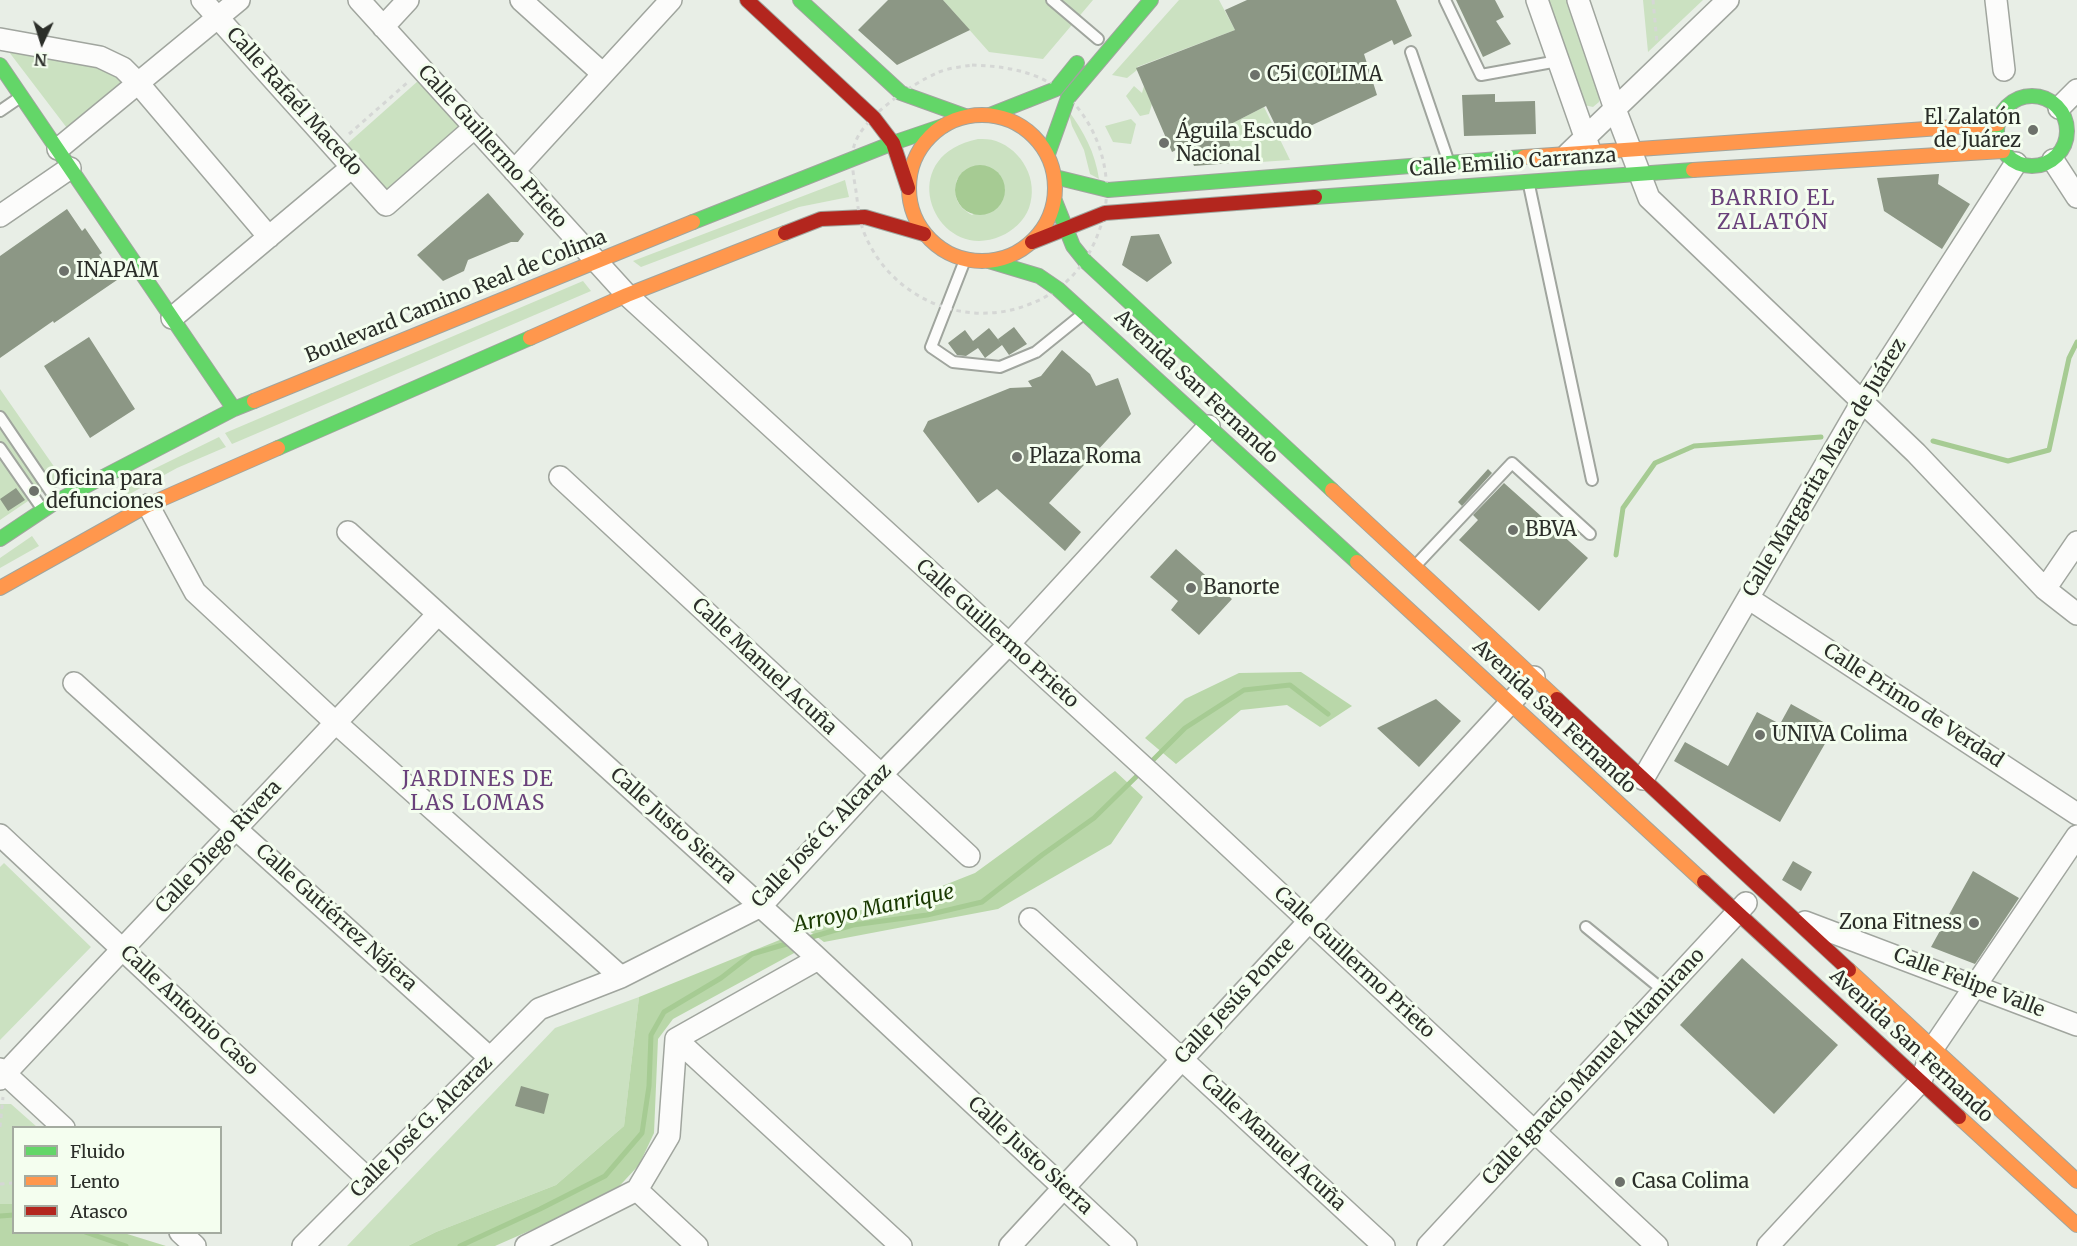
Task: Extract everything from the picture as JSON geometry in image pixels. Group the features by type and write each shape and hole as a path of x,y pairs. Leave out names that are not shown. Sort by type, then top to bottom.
{"main road":[{"path":"747,0 874,118 893,143 908,188 912,212 924,234 942,250 965,260 989,261 1012,255 1032,242 1047,223 1055,201 1055,177 1048,154 1034,134 1013,121 990,115 965,116 901,93 800,0"},
{"path":"1048,154 1068,98 1151,0"},
{"path":"990,115 1056,89 1094,44"},
{"path":"0,65 234,409"},
{"path":"2029,96 2040,97 2068,109 2065,118 2072,139 2053,160 2035,166 2010,157 1999,143 1998,124 2001,113 2018,99 2029,96"},
{"path":"908,188 912,164 924,142 943,126 965,116"},
{"name":"Calle Emilio Carranza","path":"1588,145 1630,149 1998,124"},
{"name":"Boulevard Camino Real de Colima","path":"0,539 57,501 234,409 596,261 893,143 943,126"},
{"name":"Calle Emilio Carranza","path":"1055,177 1108,190 1568,154"},
{"name":"Calle Emilio Carranza","path":"1032,242 1105,213 1638,174 2010,157"},
{"name":"Avenida San Fernando","path":"1055,201 1073,246 1085,261 1510,703 2077,1225"},
{"path":"0,588 148,505 627,295 821,219 865,217 924,234"},
{"name":"Avenida San Fernando","path":"989,261 1039,276 1059,289 1209,426 1415,567 2077,1182"},
{"path":"96,482 94,494 97,507 104,520 112,525"},
{"path":"38,513 52,523"},
{"path":"59,554 61,538"}],"street":[{"name":"Calle Rafaél Macedo","path":"202,0 386,205 474,127"},
{"path":"58,149 239,0"},
{"name":"Calle Guillermo Prieto","path":"359,0 627,295 1158,780 1657,1246"},
{"path":"383,27 408,0"},
{"path":"521,0 603,74"},
{"path":"514,171 671,0"},
{"path":"1537,0 1588,145 1612,176"},
{"path":"1578,0 1638,174 1649,198 1916,453 2045,589 2077,614"},
{"path":"1568,154 1588,145 1615,109 1728,0"},
{"path":"1996,0 2004,69"},
{"path":"0,39 100,57 123,68 270,237"},
{"path":"2068,109 2077,90"},
{"name":"Calle Margarita Maza de Juárez","path":"1643,779 1830,456 2010,157"},
{"path":"2053,160 2077,197"},
{"path":"172,318 352,167"},
{"path":"0,216 70,168"},
{"name":"Calle José G. Alcaraz","path":"303,1246 539,1008 621,977 768,913 881,775 1009,644 1209,426"},
{"name":"Calle Manuel Acuña","path":"560,477 969,856"},
{"path":"148,505 195,591 336,723 621,977"},
{"name":"Calle Justo Sierra","path":"348,532 814,955 1126,1246"},
{"path":"2045,589 2077,542"},
{"name":"Calle Primo de Verdad","path":"1748,598 2077,814"},
{"name":"Calle Diego Rivera","path":"2,1074 123,949 438,614"},
{"name":"Calle Jesús Ponce","path":"1010,1246 1534,677"},
{"name":"Calle Gutiérrez Nájera","path":"74,682 490,1058"},
{"path":"1768,1246 1921,1081 1933,1048 2077,837"},
{"name":"Calle Antonio Caso","path":"3,842 123,949 369,1180"},
{"name":"Calle Ignacio Manuel Altamirano","path":"1428,1246 1760,887"},
{"path":"1770,942 1791,916"},
{"name":"Calle Felipe Valle","path":"1791,916 2077,1025"},
{"name":"Calle Manuel Acuña","path":"1030,919 1384,1246"},
{"path":"676,1039 814,955"},
{"path":"526,1246 637,1190 669,1136 676,1039"},
{"path":"676,1039 901,1246"},
{"path":"2,1074 62,1126"},
{"path":"637,1190 696,1246"},
{"path":"181,1234 195,1246"}],"lane":[{"path":"1052,0 1094,44"},
{"path":"1446,0 1481,75 1558,61"},
{"path":"1411,52 1449,163"},
{"path":"0,111 21,96"},
{"path":"1528,181 1592,480"},
{"path":"965,260 932,347 953,362 1000,368 1036,352 1085,312"},
{"path":"0,417 57,501"},
{"path":"0,448 38,513"},
{"path":"1415,567 1512,463 1590,534"},
{"path":"1587,927 1664,991"}],"path":[{"path":"1653,0 1657,49"},
{"path":"972,65 1005,67 1038,77 1056,89 1068,98 1083,116 1095,135 1103,157 1108,190 1105,213 1098,237 1085,261 1059,289 1021,308 996,314 971,314 946,309 917,296 891,276 873,251 859,217 853,147 861,130 874,118 901,93 939,72 972,65"},
{"path":"334,147 423,70"}],"shaded area":[{"path":"943,0 1093,0 1043,59 989,52"},
{"path":"1179,0 1219,0 1235,30 1137,67 1137,70 1127,78 1112,75"},
{"path":"1547,0 1566,0 1599,97 1599,102 1593,107 1584,105"},
{"path":"1643,0 1703,0 1648,52"},
{"path":"6,48 100,63 128,85 70,132"},
{"path":"418,81 461,129 389,193 346,145"},
{"path":"1134,86 1142,93 1144,86 1152,104 1149,114 1140,116 1126,96"},
{"path":"1264,107 1290,160 1231,164 1230,144 1223,128"},
{"path":"1068,110 1088,143 1099,179 1090,174 1084,150 1072,126"},
{"path":"1131,119 1136,124 1131,144 1113,142 1105,126"},
{"path":"978,139 989,139 1005,145 1021,159 1030,177 1032,197 1027,213 1014,228 1001,236 978,241 958,236 942,223 932,205 929,185 935,166 951,150","holes":["999,174 1005,189 972,215 959,204 955,190 957,179"]},
{"path":"985,165 998,172 1004,180 1004,200 998,208 990,214 975,215 962,208 956,200 955,185 962,172 970,166"},
{"path":"845,180 849,197 799,207 641,267 633,261"},
{"path":"583,281 591,291 232,444 225,433"},
{"path":"0,389 62,478 0,520"},
{"path":"219,437 226,447 177,468 126,496 119,486"},
{"path":"32,536 39,546 0,568 0,558"},
{"path":"1301,672 1352,706 1320,727 1287,705 1241,710 1176,764 1145,738 1185,699 1239,673"},
{"path":"1115,771 1143,797 1111,844 998,909 824,942 797,922 899,903 975,873"},
{"path":"4,863 91,947 0,1040 0,867"},
{"path":"782,939 796,952 673,1019 658,1039 654,1133 639,1165 611,1195 495,1246 408,1246 436,1232 556,1185 624,1126 639,997"},
{"path":"639,997 624,1126 556,1185 436,1232 408,1246 347,1246 555,1028"},
{"path":"0,1104 11,1104 36,1126 12,1126 12,1204 0,1204"},
{"path":"0,1204 12,1204 12,1234 127,1234 166,1246 0,1246"}],"building":[{"path":"888,0 943,0 970,30 897,65 858,30"},
{"name":"C5i COLIMA","path":"1247,0 1396,0 1412,36 1394,45 1392,40 1364,54 1377,95 1282,139 1266,106 1223,128 1230,144 1231,163 1194,166 1186,145 1172,152 1136,68 1235,30 1225,10"},
{"path":"1456,0 1495,0 1504,17 1496,21 1511,44 1483,57"},
{"path":"1495,94 1495,102 1535,101 1536,134 1464,136 1462,95"},
{"path":"1939,174 1938,184 1970,204 1942,249 1884,211 1877,178"},
{"path":"488,193 524,234 518,242 511,242 468,260 464,271 443,281 417,255"},
{"name":"INAPAM","path":"67,209 82,231 85,228 102,253 99,255 117,280 0,358 0,256"},
{"path":"1159,234 1172,263 1147,282 1122,265 1131,236"},
{"path":"1014,327 1027,344 1009,355 1002,345 985,358 978,348 966,356 957,355 948,343 965,330 973,341 989,328 1001,343 998,339"},
{"path":"89,337 135,409 90,438 44,366"},
{"name":"Plaza Roma","path":"1062,350 1090,374 1096,386 1118,378 1131,414 1049,503 1081,532 1065,551 997,489 978,503 923,431 928,421 1010,388 1032,387 1028,381 1041,376"},
{"path":"1488,469 1492,473 1462,506 1458,502"},
{"name":"BBVA","path":"1504,483 1588,558 1539,611 1459,540 1478,520 1473,515"},
{"path":"16,488 25,500 8,511 0,499"},
{"name":"Banorte","path":"1176,549 1232,599 1199,635 1171,610 1178,601 1150,577"},
{"path":"1436,699 1461,721 1419,767 1377,728"},
{"path":"1791,704 1834,728 1780,822 1674,761 1685,742 1728,766 1757,712 1780,724"},
{"path":"1793,861 1812,872 1801,891 1782,880"},
{"name":"Zona Fitness","path":"1973,871 2019,898 1975,964 1931,947"},
{"path":"1742,958 1838,1045 1774,1114 1680,1025"},
{"path":"521,1086 549,1094 544,1114 515,1106"}],"waterway":[{"name":"Arroyo Manrique","path":"1933,441 2008,461 2049,450 2069,358 2077,342"},
{"name":"Arroyo Manrique","path":"1616,555 1623,508 1655,463 1694,446 1821,437"},
{"name":"Arroyo Manrique","path":"1147,766 1185,728 1244,690 1290,685 1328,714"},
{"name":"Arroyo Manrique","path":"805,939 853,925 927,915 982,902 1094,818 1141,772"},
{"name":"Arroyo Manrique","path":"460,1246 605,1176 642,1133 649,1086 651,1035 664,1012 721,978 752,954 793,942"},
{"name":"Arroyo Manrique","path":"0,1216 12,1215"},
{"name":"Arroyo Manrique","path":"91,1234 126,1246"}],"traffic: fast":[{"path":"800,0 901,93 965,116"},
{"path":"1048,154 1068,98 1151,0"},
{"path":"990,115 1056,89 1077,63"},
{"path":"0,65 234,409"},
{"path":"2032,96 2045,99 2057,106 2064,118 2067,131 2064,144 2057,156 2045,163 2032,166 2019,163 2007,156 2000,144 1997,131 2000,118 2007,106 2019,99 2032,96"},
{"path":"693,222 893,143 943,126"},
{"path":"1055,177 1108,190 1524,157"},
{"path":"1315,197 1693,170"},
{"path":"1055,201 1073,246 1085,261 1332,490"},
{"path":"989,261 1039,276 1058,289 1357,562"},
{"path":"278,448 530,338"},
{"path":"0,539 57,501 234,409 254,401"}],"traffic: slow":[{"path":"982,115 1010,120 1034,136 1050,160 1055,188 1050,216 1034,240 1010,256 982,261 954,256 930,240 914,216 909,188 914,160 930,136 954,120 982,115"},
{"path":"1524,157 1998,124"},
{"path":"1693,170 2003,151"},
{"path":"254,401 693,222"},
{"path":"530,338 627,295 785,233"},
{"path":"0,588 148,505 278,448"},
{"path":"1332,490 1557,699"},
{"path":"1357,562 1704,882"},
{"path":"1849,970 2077,1181"},
{"path":"1959,1117 2077,1225"}],"traffic: jam":[{"path":"747,0 874,118 893,143 908,188"},
{"path":"1032,242 1105,213 1315,197"},
{"path":"785,233 821,219 865,217 924,234"},
{"path":"1557,699 1849,970"},
{"path":"1704,882 1959,1117"}],"place":[{"name":"C5i COLIMA","path":"1255,75"},
{"name":"El Zalatón de Juárez","path":"2033,130"},
{"name":"Águila Escudo Nacional","path":"1164,143"},
{"name":"INAPAM","path":"64,271"},
{"name":"Plaza Roma","path":"1017,457"},
{"name":"Oficina para defunciones","path":"34,491"},
{"name":"BBVA","path":"1513,530"},
{"name":"Banorte","path":"1191,588"},
{"name":"UNIVA Colima","path":"1760,735"},
{"name":"Zona Fitness","path":"1974,923"},
{"name":"Casa Colima","path":"1620,1182"}],"district":[{"name":"BARRIO EL ZALATÓN","path":"1773,211"},
{"name":"JARDINES DE LAS LOMAS","path":"478,792"}]}
